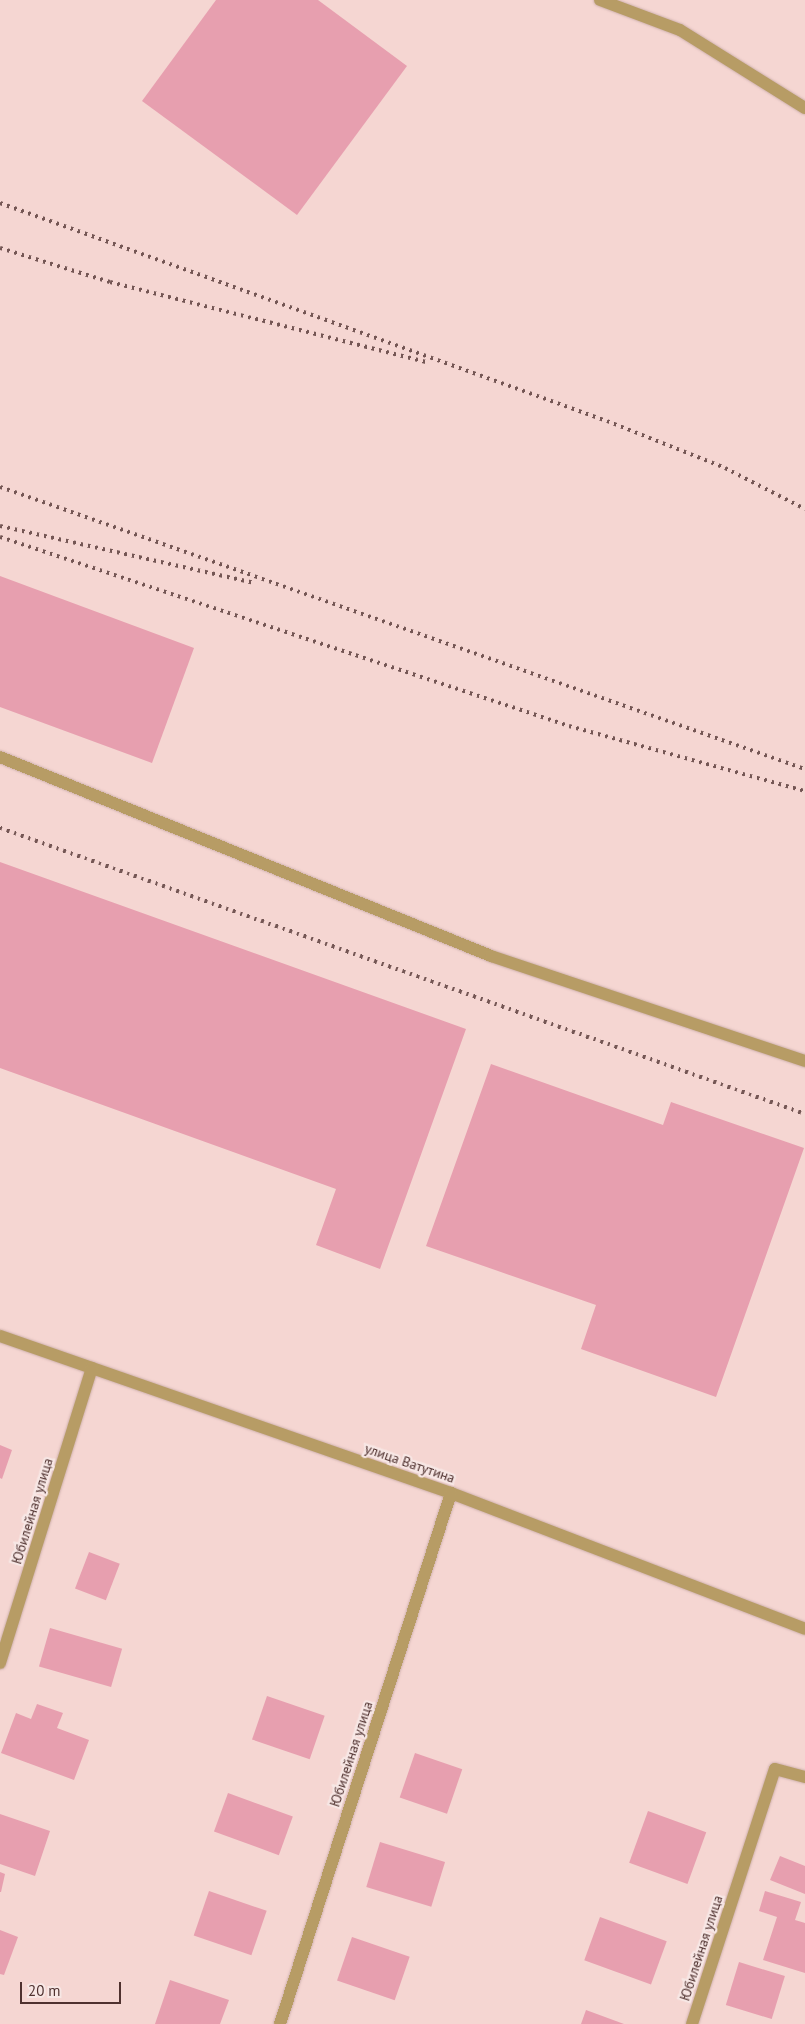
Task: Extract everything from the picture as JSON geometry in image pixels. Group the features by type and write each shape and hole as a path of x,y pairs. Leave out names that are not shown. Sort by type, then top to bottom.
{"street":[{"path":"600,0 680,30 805,108"},
{"path":"0,757 491,956 805,1061"},
{"name":"улица Ватутина","path":"0,1336 451,1493 805,1629"},
{"name":"Юбилейная улица","path":"0,1663 92,1368"},
{"name":"Юбилейная улица","path":"280,2024 451,1493"},
{"name":"Юбилейная улица","path":"692,2024 775,1769 805,1777"}],"building":[{"path":"216,0 318,0 407,66 297,215 142,101"},
{"path":"0,576 194,648 152,763 0,707"},
{"path":"0,862 466,1029 380,1269 316,1245 336,1189 0,1068"},
{"path":"491,1064 663,1125 671,1102 804,1148 716,1397 581,1349 596,1305 426,1246"},
{"path":"0,1445 12,1450 2,1479 0,1478"},
{"path":"89,1552 120,1564 106,1600 75,1588"},
{"path":"50,1628 122,1649 111,1687 39,1666"},
{"path":"267,1696 325,1716 310,1759 252,1739"},
{"path":"37,1704 63,1713 57,1728 89,1740 74,1780 1,1753 16,1713 31,1719"},
{"path":"415,1753 462,1769 447,1814 400,1797"},
{"path":"228,1793 293,1817 279,1855 214,1832"},
{"path":"648,1811 706,1832 687,1884 629,1863"},
{"path":"0,1814 50,1831 35,1876 0,1864"},
{"path":"380,1842 445,1862 431,1907 366,1887"},
{"path":"780,1856 805,1866 805,1894 770,1880"},
{"path":"0,1872 5,1874 1,1892 0,1892"},
{"path":"209,1891 267,1911 251,1955 194,1935"},
{"path":"765,1891 801,1902 795,1920 805,1923 805,1973 763,1960 777,1917 759,1911"},
{"path":"600,1917 667,1941 651,1985 584,1960"},
{"path":"0,1930 18,1937 4,1975 0,1974"},
{"path":"352,1937 410,1957 395,2000 337,1980"},
{"path":"739,1962 785,1976 772,2019 726,2005"},
{"path":"170,1980 229,2000 220,2024 155,2024"},
{"path":"586,2010 624,2024 581,2024"}],"railway":[{"path":"0,203 607,421 725,468 805,509"},
{"path":"0,248 110,282 427,362"},
{"path":"0,487 805,769"},
{"path":"0,526 255,583"},
{"path":"0,537 569,726 805,791"},
{"path":"0,828 805,1114"}]}
